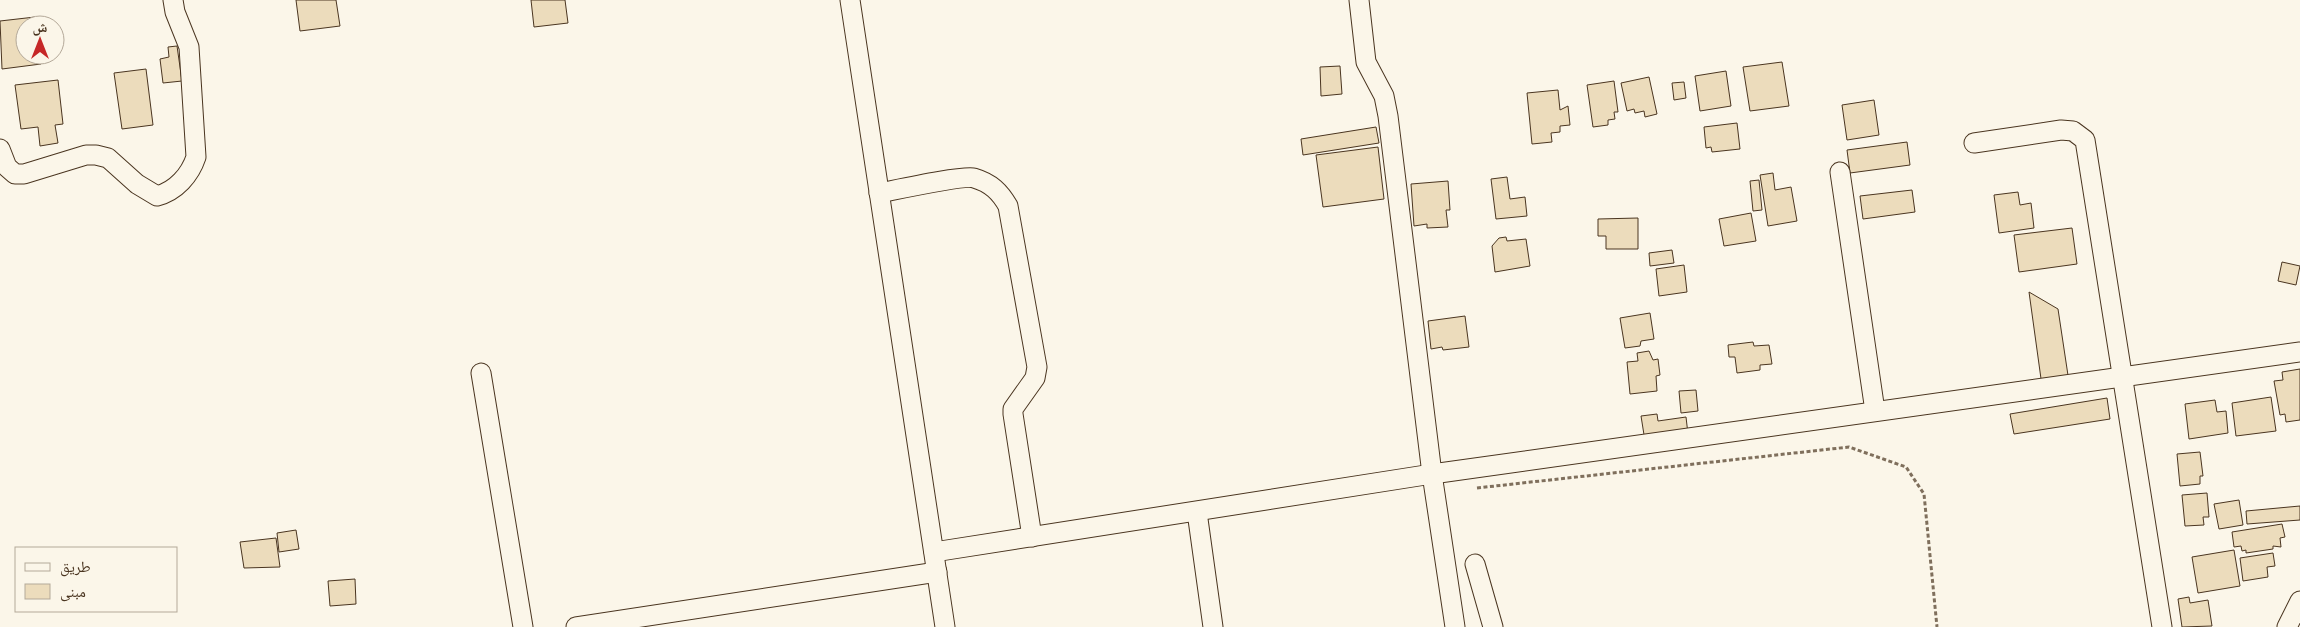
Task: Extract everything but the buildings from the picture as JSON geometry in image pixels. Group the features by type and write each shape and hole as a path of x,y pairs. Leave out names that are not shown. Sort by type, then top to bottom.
{"street":[{"path":"0,149 7,167 15,174 24,174 86,155 96,155 108,158 137,184 157,196 170,193 191,172 196,157 189,47 172,0"},
{"path":"850,0 945,627"},
{"path":"1359,0 1366,62 1384,96 1388,116 1432,474 1456,627"},
{"path":"1974,143 2061,130 2073,131 2085,140 2162,627"},
{"path":"1840,172 1875,412"},
{"path":"879,193 972,177 990,184 1000,192 1008,206 1037,367 1034,378 1013,409 1032,537"},
{"path":"934,552 1432,474 2300,352"},
{"path":"481,373 523,627"},
{"path":"1197,512 1212,627"},
{"path":"1475,564 1493,627"},
{"path":"576,627 604,625 937,572"},
{"path":"2288,627 2300,601"}],"path":[{"path":"1477,488 1850,447 1906,467 1924,494 1937,627"}]}
